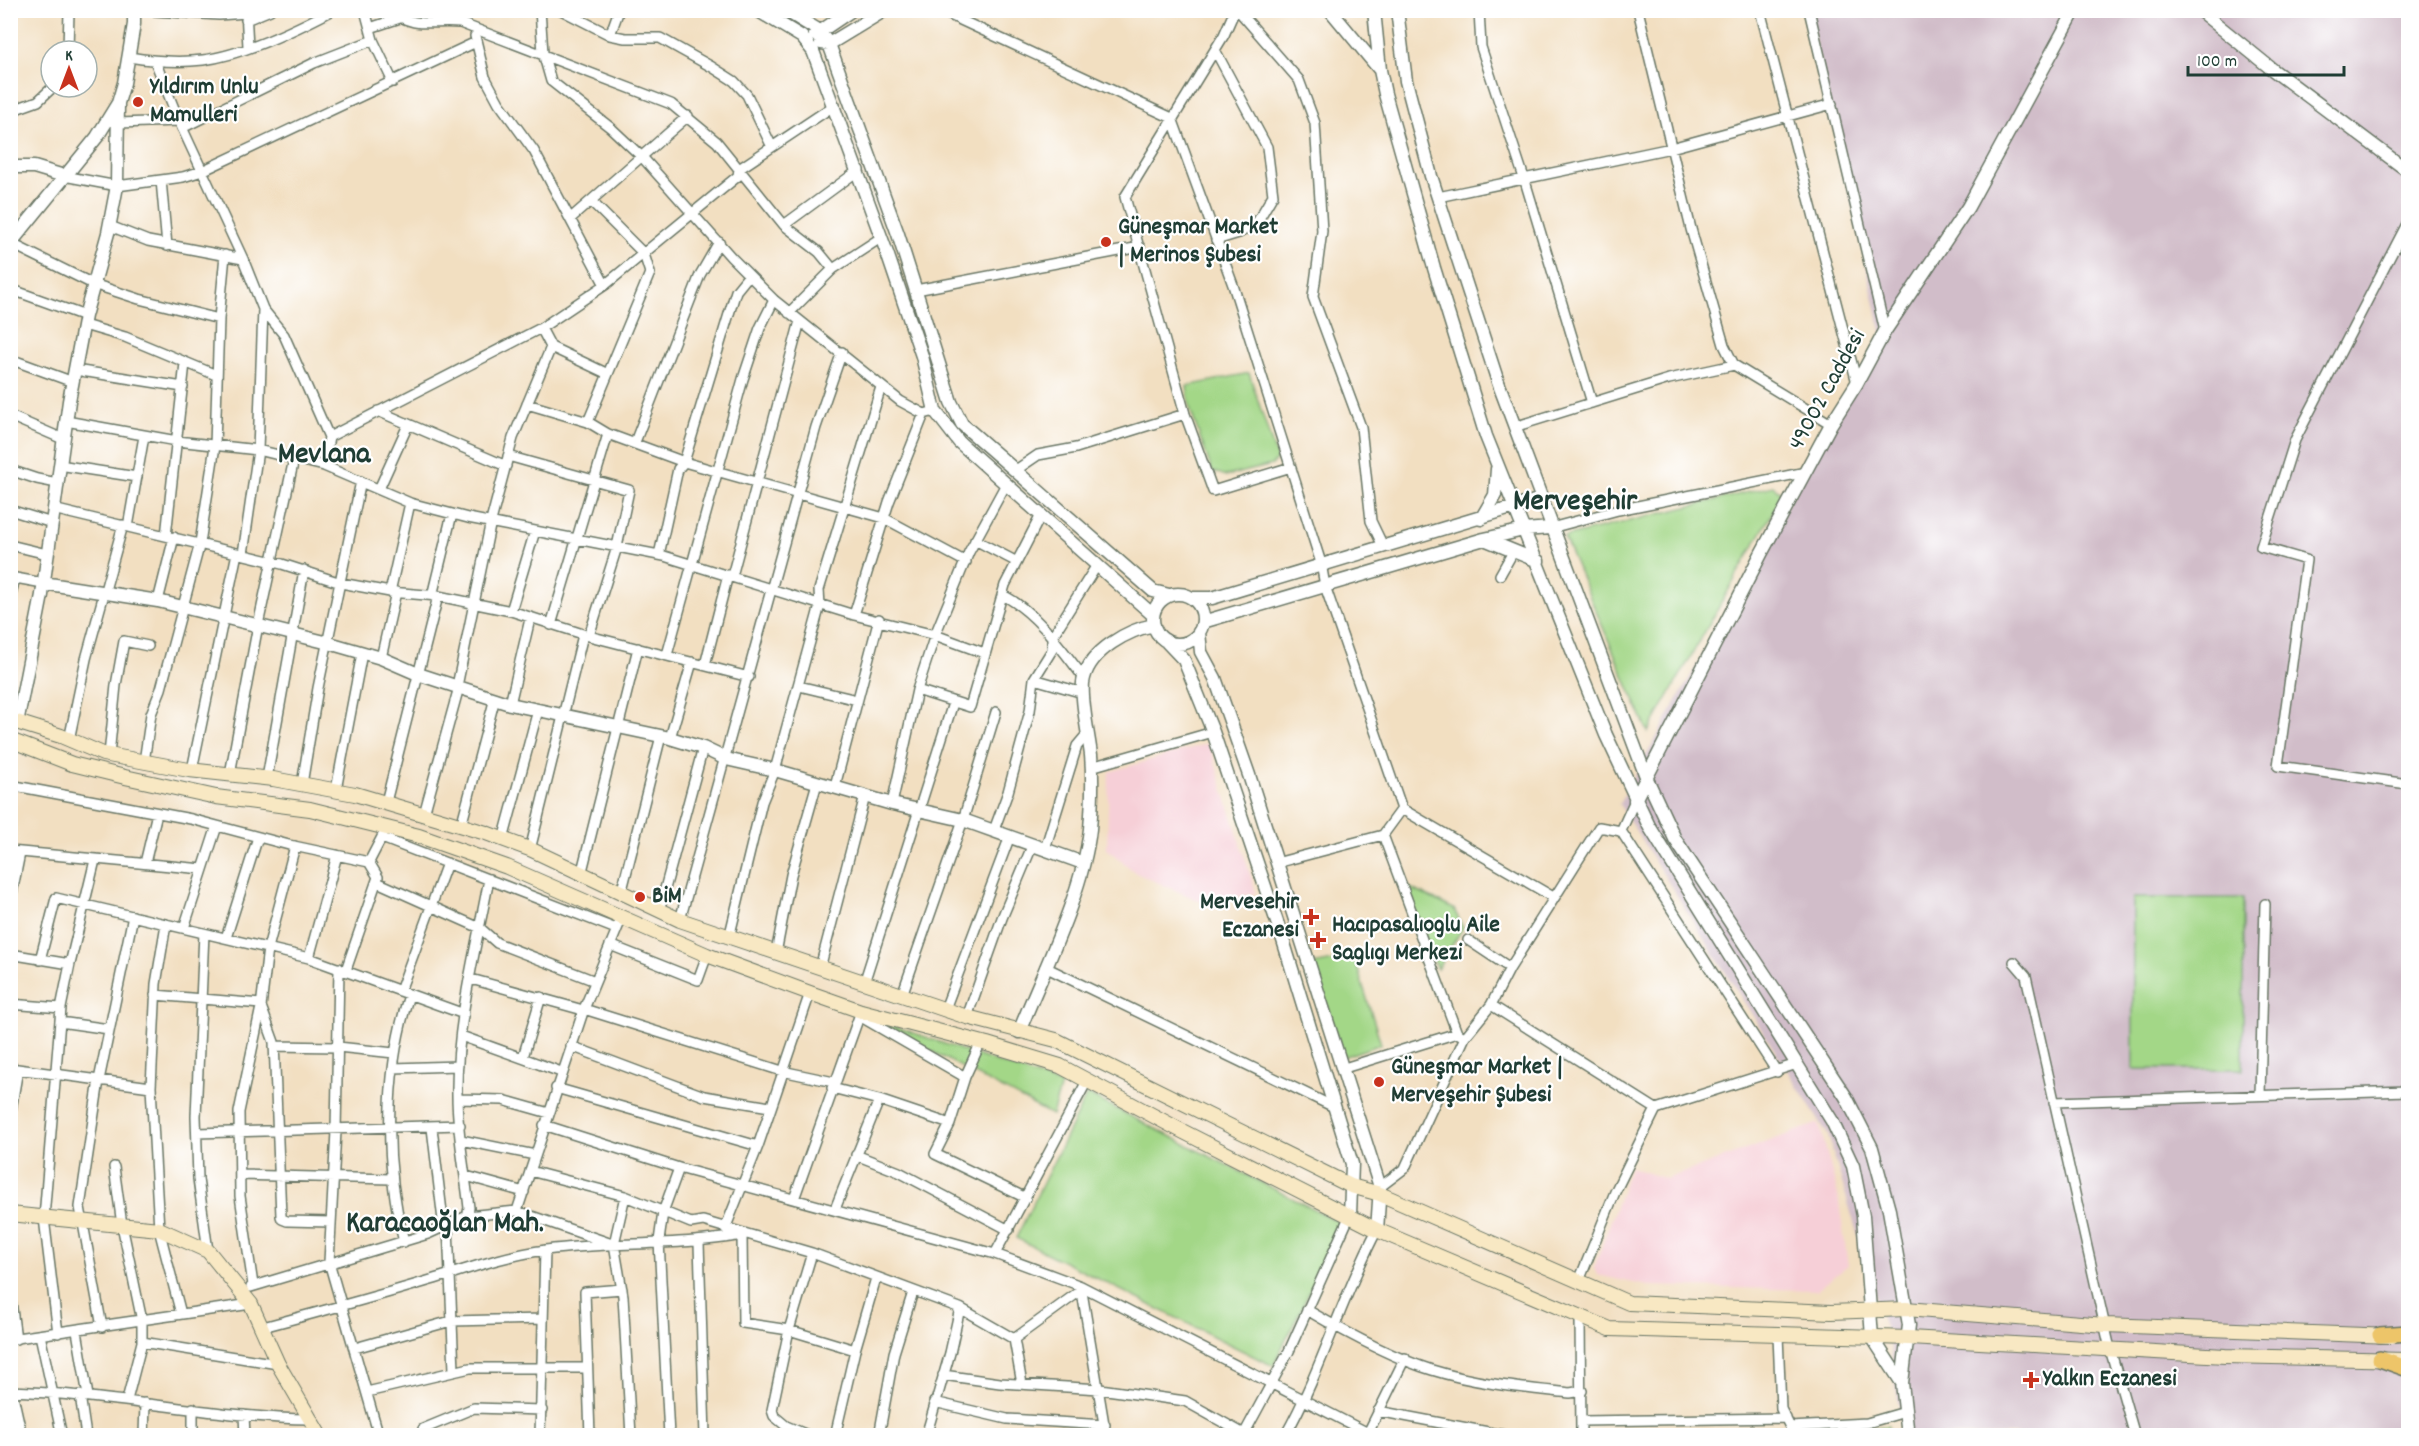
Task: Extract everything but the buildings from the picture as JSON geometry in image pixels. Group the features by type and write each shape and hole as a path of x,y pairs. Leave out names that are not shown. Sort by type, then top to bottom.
{"main road":[{"path":"14,722 109,755 192,770 267,778 336,790 386,802 503,840 530,850 659,911 729,938 967,1017 1056,1040 1351,1185 1380,1190 1629,1303 1831,1312 1869,1308 1906,1309 2104,1324 2409,1335"},
{"path":"10,740 72,764 216,797 310,809 385,833 507,867 619,923 810,993 861,1011 981,1042 1060,1066 1377,1230 1610,1329 1909,1338 2225,1356 2409,1360"},
{"path":"10,1214 159,1229 208,1251 249,1294 278,1364 320,1436"},
{"path":"2380,1359 2409,1369"}],"street":[{"path":"68,39 69,10"},
{"path":"14,722 42,583 74,376 93,284 110,226 117,186 118,103 129,57 134,10"},
{"path":"138,10 219,15 270,10"},
{"path":"129,57 155,61 203,60 248,47 333,10"},
{"path":"365,10 373,40 393,82"},
{"path":"389,10 414,24 426,25 440,21 460,23 657,96 688,116 717,142 784,225 819,252 833,269"},
{"path":"540,10 543,53 551,81 560,91 611,128 643,158 690,213 774,300 842,352 881,387 929,412 959,442 1098,565 1154,620 1165,640 1184,660 1213,732 1283,940 1352,1164 1350,1215 1272,1385 1243,1435 1185,1401 1100,1389 1022,1384 943,1375"},
{"path":"561,10 610,35 625,38 660,38 734,81 747,95 772,147"},
{"path":"610,35 619,10"},
{"path":"757,10 808,42 829,44 885,10"},
{"path":"786,10 818,30 829,44 916,290 951,402 962,424 1153,591 1192,598 1212,598 1321,563 1481,519 1541,499"},
{"path":"808,42 818,30 852,10"},
{"path":"939,10 1172,118 1216,240 1291,467 1321,563 1325,586 1402,809 1553,897"},
{"path":"1291,467 1213,491 1185,414 1125,197 1215,50 1236,10 1299,80 1315,123 1322,231 1313,297 1361,428 1371,521 1383,546"},
{"path":"1330,10 1380,69"},
{"path":"1374,10 1380,69 1434,268 1497,469 1538,561 1606,735 1635,800 1716,938 1832,1121 1853,1166 1863,1216 1872,1337 1902,1383"},
{"path":"1397,10 1406,81 1438,197 1514,427 1647,779 1675,839 1846,1097 1872,1148 1889,1210 1906,1309 1909,1338 1902,1383 1908,1436"},
{"path":"1479,10 1481,47 1525,181 1592,403"},
{"path":"1638,10 1671,148 1724,345 1734,365 1832,424"},
{"path":"1760,10 1857,383"},
{"path":"1809,10 1885,331"},
{"name":"49002 Caddesi","path":"1635,800 1761,554 1832,424 1885,331 1968,207 2075,10"},
{"path":"2199,10 2273,70 2409,171"},
{"path":"246,14 248,47"},
{"path":"370,28 400,18"},
{"path":"473,28 485,77 499,103 534,151 605,285"},
{"path":"10,36 10,92"},
{"path":"118,123 180,125 314,63 373,40"},
{"path":"10,167 34,167 64,176 117,186 202,171 476,42"},
{"path":"808,42 836,105 922,356 929,412 885,518 854,615"},
{"path":"1215,50 1268,147 1273,195 1256,224 1239,233 1216,240"},
{"path":"155,61 180,125 243,259 263,309 284,334 329,437 324,466"},
{"path":"10,111 40,99"},
{"path":"118,103 97,137 11,244 93,284 139,299 219,319"},
{"path":"1438,197 1525,181 1671,148 1832,104"},
{"path":"329,437 541,328 605,285 644,254 690,213 738,176 739,169 836,105"},
{"path":"571,218 643,158 688,116"},
{"path":"784,225 859,170"},
{"path":"161,180 167,246"},
{"path":"588,422 650,273 644,254 592,202"},
{"path":"2409,222 2295,440 2261,547 2306,560 2278,766 2409,784"},
{"path":"110,226 167,246 243,259"},
{"path":"789,313 833,269 882,237"},
{"path":"635,442 700,275 718,242"},
{"path":"916,290 1140,247"},
{"path":"144,762 151,714 161,689 200,543 215,446 216,375 225,255"},
{"path":"659,555 675,482 684,462 736,291 749,275"},
{"path":"10,289 216,375"},
{"path":"667,655 694,565 743,379 760,328 774,300"},
{"path":"192,770 223,616 240,553 258,450 263,309"},
{"path":"705,665 758,484 800,321"},
{"path":"541,328 551,346 608,374"},
{"path":"424,814 458,687 491,521 508,456 551,346"},
{"path":"680,920 830,380 842,352"},
{"path":"10,359 74,376 183,387"},
{"path":"158,601 170,537 184,363"},
{"path":"1514,427 1669,379 1734,365"},
{"path":"729,938 762,802 776,770 800,686 820,605 819,591 881,387"},
{"path":"527,404 588,422 608,434 635,442 684,462 885,518 966,562"},
{"path":"378,411 506,466"},
{"path":"1016,470 1038,455 1076,448 1185,414"},
{"path":"10,416 63,439"},
{"path":"66,421 177,441 258,450 324,466 410,502 535,531 659,555 854,615 879,619 935,635 984,653"},
{"path":"379,489 408,425"},
{"path":"551,625 592,481 608,434"},
{"path":"69,740 75,703 104,593 126,526 144,436"},
{"path":"508,456 629,490 618,547 586,636 562,715 530,850"},
{"path":"230,774 258,625 294,459"},
{"path":"59,465 137,477"},
{"path":"1481,519 1495,495 1497,469"},
{"path":"10,470 57,483"},
{"path":"1165,640 1172,643 1187,642 1206,621 1484,539 1524,530 1551,528 1618,510 1806,472"},
{"path":"302,784 318,688 329,644 361,481"},
{"path":"892,804 917,690 935,635 975,540 1006,484"},
{"path":"381,658 410,502"},
{"path":"53,509 273,561 341,583 435,596 511,611 586,636 749,677"},
{"path":"10,510 52,523"},
{"path":"386,802 418,674 452,513"},
{"path":"917,690 970,707 984,653 1003,595 1041,514"},
{"path":"511,611 535,531"},
{"path":"1484,539 1538,561"},
{"path":"975,540 1017,562"},
{"path":"10,545 47,554"},
{"path":"1500,575 1514,552"},
{"path":"994,830 1008,792 1027,722 1034,679 1052,650 1052,637 1098,565"},
{"path":"267,778 304,570"},
{"path":"10,598 13,578 158,601 223,616 381,658 418,674 510,704 665,737 703,748 726,759 776,770 892,804 920,808 963,820 1083,863"},
{"path":"1003,595 1017,603 1052,637 1083,683 1091,767 1090,829 1083,863 1019,1032"},
{"path":"1034,679 1076,691 1104,648 1154,620 1159,603 1169,595"},
{"path":"1192,598 1202,610 1201,652 1215,678 1380,1190 1377,1230 1334,1326 1305,1401 1286,1436"},
{"path":"510,704 530,619"},
{"path":"835,786 879,619"},
{"path":"109,755 116,685 124,641 148,646"},
{"path":"581,876 638,648"},
{"path":"336,790 362,653"},
{"path":"621,894 665,737 692,662"},
{"path":"800,686 858,700"},
{"path":"461,826 495,698"},
{"path":"864,982 952,703"},
{"path":"503,840 538,710"},
{"path":"902,995 963,820 996,712"},
{"path":"1091,767 1213,732"},
{"path":"967,1017 1002,918 1039,846 1077,746 1088,733"},
{"path":"659,911 703,748"},
{"path":"776,953 791,875 817,783"},
{"path":"10,784 217,826 369,862 378,877 342,969 329,1262 344,1306 379,1436"},
{"path":"820,968 865,796"},
{"path":"1620,831 1635,800"},
{"path":"1276,864 1383,835 1402,809"},
{"path":"145,863 157,813"},
{"path":"184,928 217,826"},
{"path":"1380,1190 1405,1168 1461,1035 1491,1005 1510,968 1553,897 1599,827 1620,831 1777,1072"},
{"path":"369,862 385,833 447,863 619,923 583,1010 561,1072 517,1211"},
{"path":"1383,835 1461,1035"},
{"path":"945,1009 1010,836"},
{"path":"226,938 258,837"},
{"path":"249,1294 240,1175 238,1112 261,1005 268,948 296,846"},
{"path":"10,903 15,852 203,869"},
{"path":"309,958 337,855"},
{"path":"58,1333 44,1218 61,1008 95,860"},
{"path":"404,1242 391,1179 394,1053 405,993 447,863"},
{"path":"467,1216 466,1176 457,1099 459,1066 464,1014 489,879"},
{"path":"377,882 480,928 497,943 595,981"},
{"path":"40,960 56,898 309,958 464,1014"},
{"path":"2260,1095 2265,904"},
{"path":"102,1327 80,1207 99,1080 133,916"},
{"path":"166,924 155,995 151,1087 159,1229 181,1314"},
{"path":"204,933 197,1133 198,1179 208,1251"},
{"path":"1468,940 1510,968"},
{"path":"610,945 698,980 707,955"},
{"path":"10,954 70,964"},
{"path":"2014,962 2026,976 2104,1324 2134,1436"},
{"path":"1045,967 1334,1107"},
{"path":"471,979 541,997 833,1085 950,1124"},
{"path":"725,1229 758,1146 810,993"},
{"path":"155,995 261,1005"},
{"path":"523,1057 541,997"},
{"path":"10,1004 61,1008"},
{"path":"261,1005 274,1046 282,1219 331,1222"},
{"path":"1491,1005 1656,1109"},
{"path":"861,1011 863,1018 965,1077"},
{"path":"794,1198 861,1011"},
{"path":"60,1022 110,1029"},
{"path":"1341,1069 1461,1035"},
{"path":"461,1036 561,1072"},
{"path":"981,1042 965,1077 950,1124 935,1154 1026,1198"},
{"path":"274,1046 338,1047 394,1053"},
{"path":"571,1046 704,1096 770,1107"},
{"path":"1580,1281 1615,1192 1656,1109 1797,1064"},
{"path":"393,1068 459,1066"},
{"path":"10,1116 14,1069 151,1087"},
{"path":"995,1254 1088,1081"},
{"path":"556,1088 758,1146"},
{"path":"2054,1102 2409,1090"},
{"path":"457,1099 503,1100 549,1113"},
{"path":"835,1209 879,1100"},
{"path":"197,1133 336,1131 460,1125"},
{"path":"544,1125 680,1168 995,1254 1080,1288 1371,1434 1378,1411 1405,1358"},
{"path":"432,1128 446,1228 454,1370"},
{"path":"461,1140 536,1155"},
{"path":"856,1155 899,1172 1009,1230"},
{"path":"114,1167 122,1225 142,1321 141,1342 128,1400"},
{"path":"669,1436 659,1241 663,1212 680,1168"},
{"path":"530,1171 625,1196 691,1222 703,1221 812,1253 960,1308 1014,1339"},
{"path":"240,1175 391,1179"},
{"path":"466,1176 524,1192"},
{"path":"625,1196 614,1244 622,1289 631,1436"},
{"path":"10,1293 13,1339 181,1314 249,1294 329,1262 446,1228 467,1216 517,1211 614,1244"},
{"path":"263,1327 344,1306 496,1260 545,1250 659,1241 699,1242 741,1234"},
{"path":"741,1234 743,1323 789,1330 855,1350"},
{"path":"699,1242 705,1436"},
{"path":"540,1436 545,1250"},
{"path":"810,1436 786,1426 774,1416 772,1410 789,1330 812,1253"},
{"path":"835,1436 855,1350 876,1278"},
{"path":"1014,1339 1080,1288"},
{"path":"934,1402 1007,1419 1105,1430 1100,1389 1080,1288"},
{"path":"590,1436 585,1292 622,1289"},
{"path":"879,1436 894,1353 913,1292"},
{"path":"926,1436 960,1308"},
{"path":"1307,1310 1334,1326 1431,1370 1487,1383 1570,1393 1582,1391"},
{"path":"1580,1318 1581,1436"},
{"path":"355,1348 451,1321 543,1319"},
{"path":"77,1331 86,1436"},
{"path":"40,1335 62,1436"},
{"path":"1778,1335 1781,1409 1788,1427"},
{"path":"1014,1339 1022,1384"},
{"path":"141,1342 278,1364"},
{"path":"368,1392 454,1370 586,1368"},
{"path":"22,1436 11,1391 54,1392 244,1415 309,1419"},
{"path":"144,1436 145,1402"},
{"path":"193,1408 193,1436"},
{"path":"421,1436 423,1429 474,1408 542,1410"},
{"path":"1378,1411 1509,1436"},
{"path":"1582,1421 1788,1427 1866,1423 1905,1412"},
{"path":"244,1415 245,1436"}],"shaded area":[{"path":"1808,11 2408,11 2408,1435 1903,1435 1890,1344 1828,1135 1619,804 1882,335"},
{"path":"1209,743 1256,893 1207,904 1136,873 1107,849 1109,772"},
{"path":"1819,1123 1838,1195 1848,1266 1817,1290 1648,1286 1597,1275 1594,1268 1630,1167 1666,1179"}],"green space":[{"path":"1249,373 1277,459 1272,465 1226,476 1212,471 1190,409 1187,386"},
{"path":"1773,486 1783,494 1648,732 1564,537"},
{"path":"1404,885 1454,909 1463,928 1437,969"},
{"path":"2133,898 2243,898 2243,1069 2133,1069"},
{"path":"1354,957 1381,1044 1343,1057 1313,965"},
{"path":"878,1023 897,1027 1061,1085 1052,1115"},
{"path":"1087,1094 1343,1224 1273,1366 1016,1238"},
{"path":"1888,1426 1889,1435 1819,1435 1818,1430"}],"place":[{"name":"Yıldırım Unlu Mamulleri","path":"138,102"},
{"name":"Güneşmar Market | Merinos Şubesi","path":"1106,242"},
{"name":"BiM","path":"640,897"},
{"name":"Mervesehir Eczanesi","path":"1311,917"},
{"name":"Hacıpasalıoglu Aile Saglıgı Merkezi","path":"1318,940"},
{"name":"Güneşmar Market | Merveşehir Şubesi","path":"1379,1082"},
{"name":"Yalkın Eczanesi","path":"2031,1380"}],"district":[{"name":"Mevlana","path":"324,456"},
{"name":"Merveşehir","path":"1575,503"},
{"name":"Karacaoğlan Mah.","path":"445,1225"}]}
